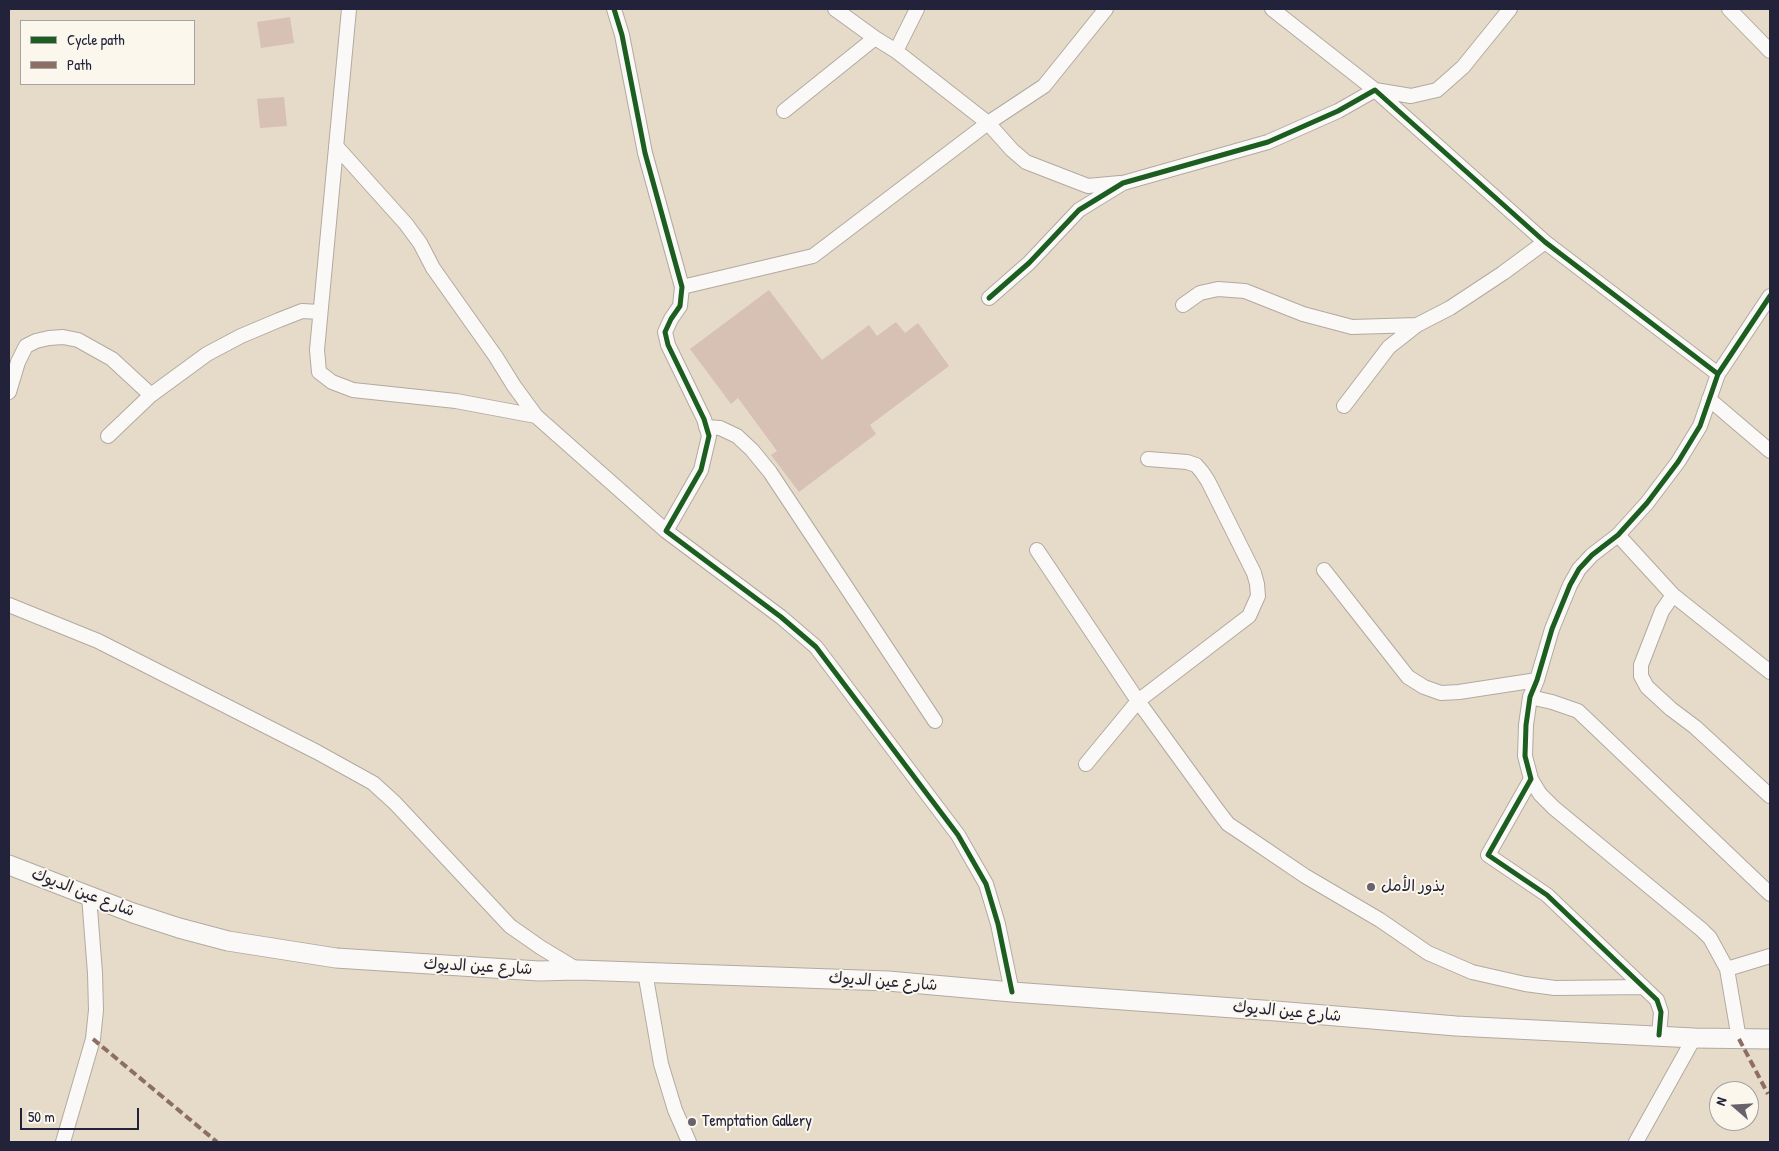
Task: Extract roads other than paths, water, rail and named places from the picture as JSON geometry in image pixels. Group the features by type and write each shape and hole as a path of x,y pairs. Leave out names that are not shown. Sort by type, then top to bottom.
{"main road":[{"name":"شارع عين الديوك","path":"9,864 161,922 228,940 336,958 539,971 578,970 888,981 1012,992 1276,1010 1456,1026 1694,1038 1770,1039"}],"street":[{"path":"349,9 320,312 317,350 319,372 332,382 353,390 456,401 536,416"},
{"path":"614,9 622,35 645,153 682,287 680,306 665,332 668,345 709,436 701,470 666,531"},
{"path":"896,51 917,9"},
{"path":"682,287 813,256 988,123 1044,86 1106,9"},
{"path":"1272,9 1375,90 1546,242 1718,374"},
{"path":"843,11 875,38 896,51 988,123 1012,150 1026,162 1088,186 1123,183 1268,142 1302,129 1375,90 1411,96 1437,90 1463,67 1510,9"},
{"path":"1729,9 1770,51"},
{"path":"784,111 875,38"},
{"path":"336,146 406,224 536,416 666,531 781,617 816,648 958,835 986,884 998,924 1012,992"},
{"path":"989,298 1028,263 1079,210 1123,183"},
{"path":"1344,406 1389,347 1417,326 1429,321 1472,293 1546,242"},
{"path":"1183,305 1200,293 1218,289 1245,291 1303,314 1352,327 1417,326"},
{"path":"1739,1039 1727,969 1710,938 1554,808 1540,794 1531,779 1525,756 1526,725 1530,697 1537,680 1552,628 1578,568 1618,535 1648,503 1678,462 1700,426 1718,374 1770,296"},
{"path":"108,436 150,395 207,354 241,336 302,311 320,312"},
{"path":"9,392 18,362 26,346 36,341 63,337 78,340 112,359 150,395"},
{"path":"1709,399 1770,450"},
{"path":"706,427 720,428 737,436 752,450 775,480 935,721"},
{"path":"1086,764 1138,701 1249,616 1258,596 1258,584 1254,573 1202,472 1196,465 1188,462 1148,459"},
{"path":"1618,535 1673,595 1770,672"},
{"path":"1037,550 1138,701 1228,824 1305,876 1380,920 1428,953 1472,972 1525,984 1555,988 1643,987"},
{"path":"1324,570 1408,677 1424,687 1441,693 1459,692 1537,680"},
{"path":"1673,595 1658,620 1641,665 1641,676 1646,686 1671,709 1695,727 1770,796"},
{"path":"9,605 98,641 317,752 372,783 396,803 510,926 578,970"},
{"path":"1530,697 1578,711 1770,894"},
{"path":"1531,779 1488,854 1547,895 1657,1000 1661,1012 1659,1036"},
{"path":"63,1142 93,1039 96,973 89,896"},
{"path":"1727,969 1770,956"},
{"path":"646,972 661,1064 675,1110 689,1142"},
{"path":"1636,1142 1694,1038"}],"place":[{"name":"بذور الأمل","path":"1371,887"},
{"name":"Temptation Gallery","path":"692,1122"}]}
